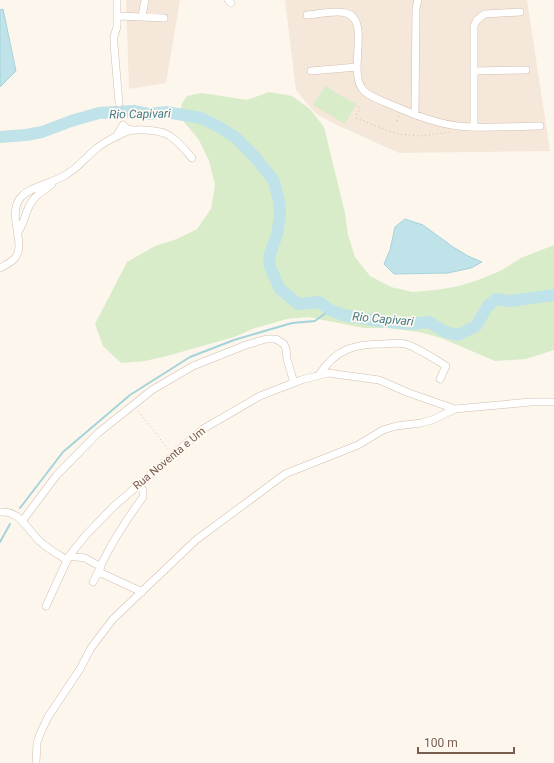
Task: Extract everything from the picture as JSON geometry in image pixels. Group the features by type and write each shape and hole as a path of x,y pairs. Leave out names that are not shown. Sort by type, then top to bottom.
{"street":[{"path":"117,0 117,27 114,36 114,44 119,103"},
{"path":"142,16 145,0"},
{"path":"413,0 416,8"},
{"path":"415,115 416,8 418,0"},
{"path":"307,14 340,12 354,17 357,24 358,33 357,67 360,83 365,92 415,115 457,126 540,126"},
{"path":"474,127 474,26 476,20 485,14 520,12"},
{"path":"117,16 164,18"},
{"path":"311,71 357,67"},
{"path":"474,71 526,70"},
{"path":"116,138 122,125 127,129 157,131 169,135 192,158"},
{"path":"18,232 23,224 30,203 37,195 57,180 77,168 97,148 126,132 134,130"},
{"path":"0,268 17,257 18,232 15,217 16,206 21,197 29,191 57,180"},
{"path":"23,520 56,476 98,433 152,390 193,366 246,345 266,339 276,339 284,344 294,383"},
{"path":"319,375 327,363 338,353 351,347 368,344 405,344 446,366 440,379"},
{"name":"Rua Noventa e Um","path":"46,606 68,558 106,513 203,428 260,396 294,383 328,373 379,380 409,393 455,409"},
{"path":"36,763 37,743 48,717 80,669 91,648 113,619 196,540 284,474 358,445 383,430 396,426 432,420 455,409 490,407 531,402 554,402"},
{"path":"93,582 116,538 143,497 143,490 138,484"},
{"path":"0,512 13,513 23,520 31,532 43,544 68,558 85,558 100,569 142,592"}],"path":[{"path":"119,103 122,125"},
{"path":"356,105 360,108 356,118 397,134 420,136 447,134 453,131"},
{"path":"397,121 399,115"},
{"path":"132,405 173,454"}],"shaded area":[{"path":"126,0 180,0 166,83 129,89"},
{"path":"285,0 527,0 550,151 399,153 316,114 296,90"}],"green space":[{"path":"325,86 356,104 345,124 313,105"},
{"path":"269,92 292,96 310,109 324,127 345,213 348,235 355,257 370,276 391,287 413,292 436,290 459,286 481,279 502,270 521,258 554,245 554,350 526,359 495,361 441,338 419,332 389,328 364,328 308,317 287,319 255,328 234,337 167,356 145,361 121,363 103,346 95,324 127,262 155,246 177,239 197,229 211,209 215,185 209,161 199,140 184,122 181,105 187,96 202,93 247,100"}],"water":[{"path":"3,9 16,71 0,87 0,10"},
{"path":"405,219 423,225 453,247 482,262 471,268 448,273 394,274 384,264 390,250 395,227"}],"waterway":[{"name":"Rio Capivari","path":"0,137 42,132 71,121 99,113 133,111 149,114 166,112 201,118 219,127 235,137 255,157 274,181 279,202 280,216 277,234 269,257 270,267 280,289 298,304 319,302 330,310 343,315 378,321 410,324 429,322 445,332 458,335 476,326 487,307 496,299 510,301 554,295"},
{"path":"20,508 63,452 130,395 190,357 234,340 292,323 315,321 330,310"},
{"path":"0,542 10,524"}]}
